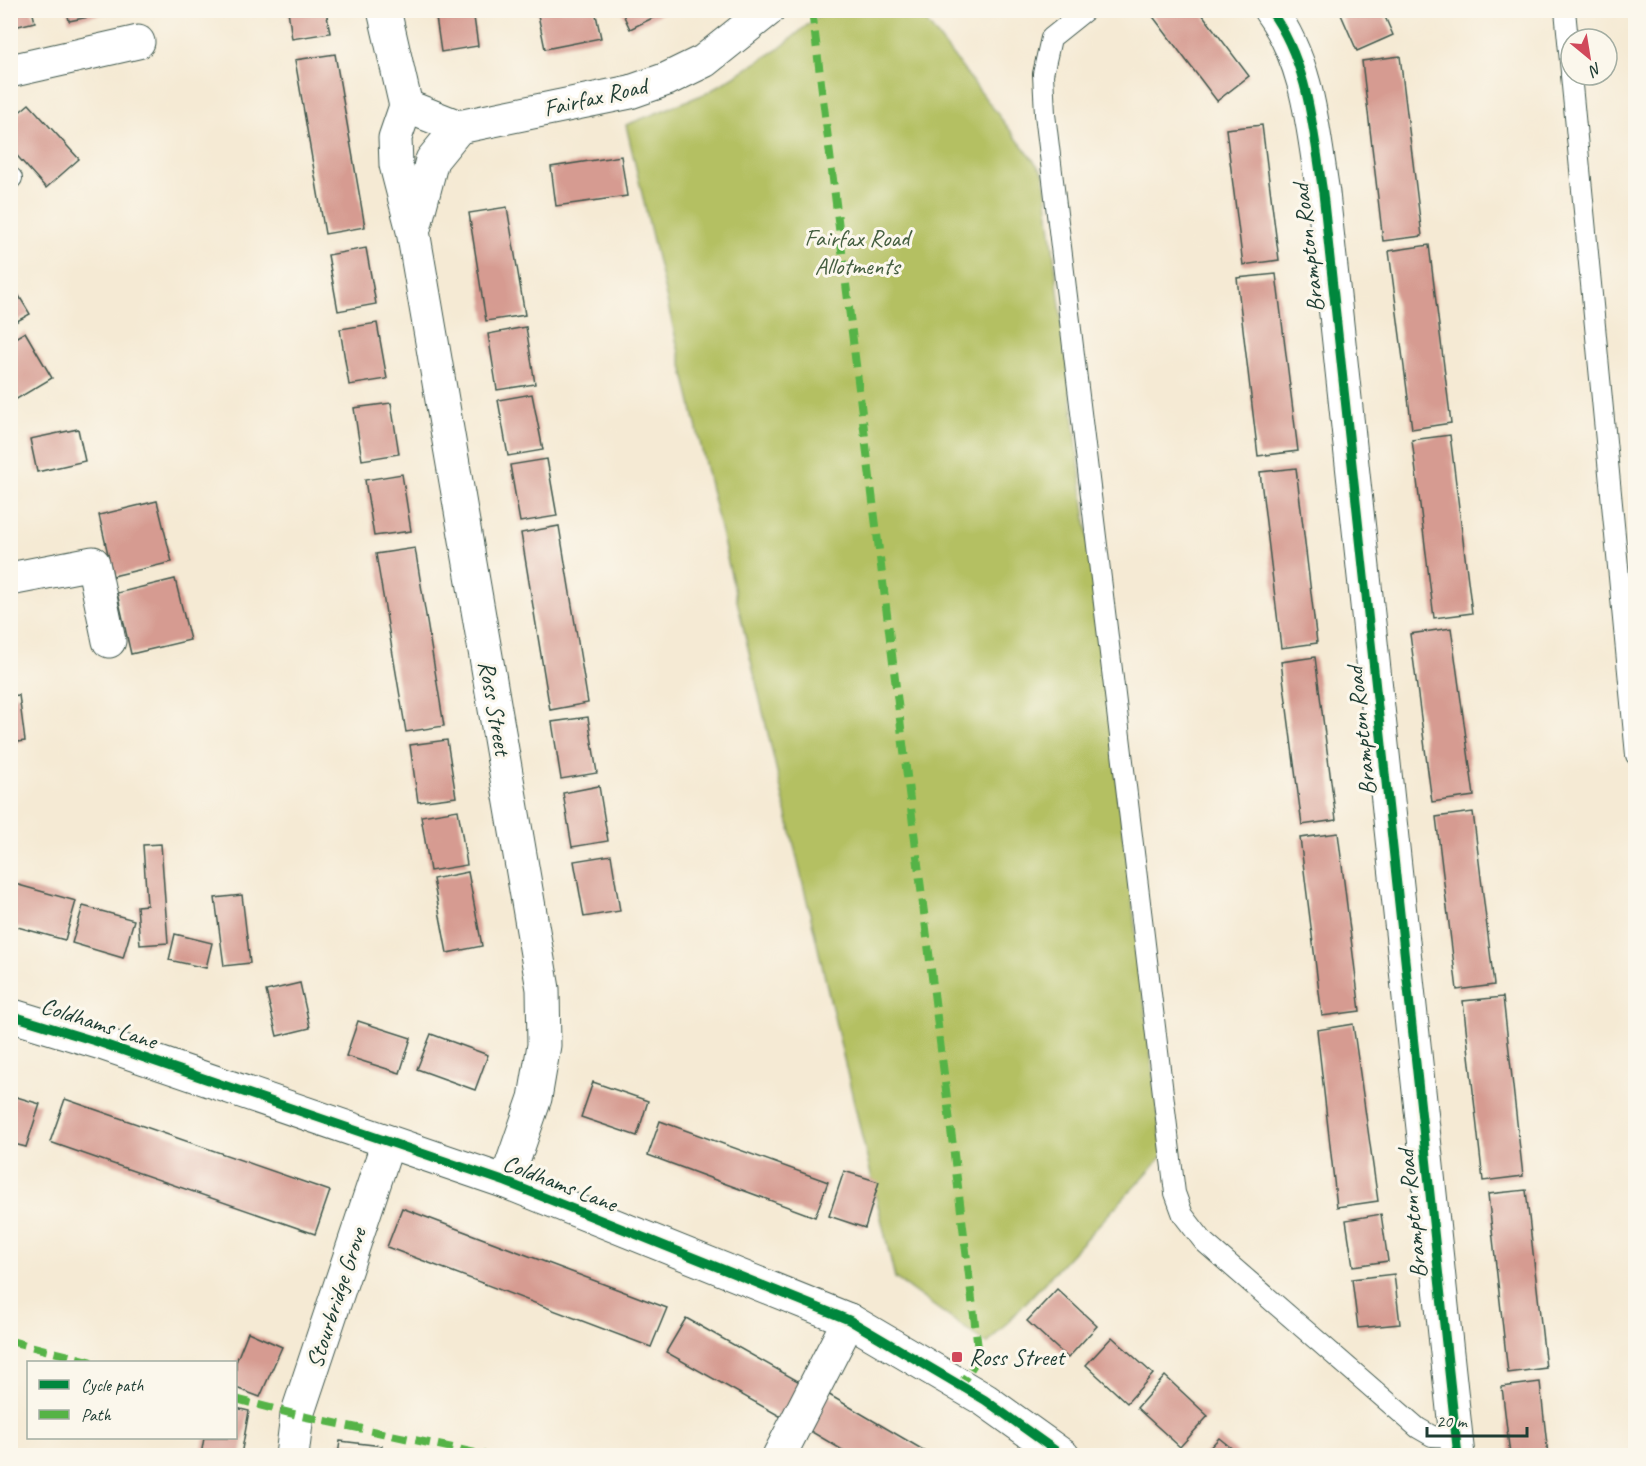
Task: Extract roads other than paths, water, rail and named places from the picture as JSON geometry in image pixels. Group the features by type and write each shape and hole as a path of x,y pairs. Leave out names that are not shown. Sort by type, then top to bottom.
{"street":[{"path":"384,10 406,106 459,127"},
{"name":"Fairfax Road","path":"459,127 630,92 667,79 704,61 768,10"},
{"name":"Brampton Road","path":"1270,10 1284,29 1300,67 1308,98 1323,193 1456,1446"},
{"path":"10,71 138,42"},
{"name":"Ross Street","path":"406,106 395,138 396,165 413,231 543,990 544,1045 534,1098 506,1182"},
{"name":"Ross Street","path":"413,231 432,159 459,127"},
{"path":"10,579 93,563 109,641"},
{"name":"Coldhams Lane","path":"10,1015 98,1042 506,1182 849,1320 985,1400 1063,1455"},
{"name":"Stourbridge Grove","path":"292,1455 297,1415 388,1142"},
{"path":"778,1455 849,1320"}],"lane":[{"path":"1086,10 1051,38 1043,74 1045,114 1175,1193 1183,1215 1204,1242 1418,1428 1456,1446"},
{"path":"1565,10 1567,27"},
{"path":"1572,87 1635,755"}],"place":[{"name":"Ross Street","path":"957,1357"}],"park label":[{"name":"Fairfax Road Allotments","path":"857,252"}]}
